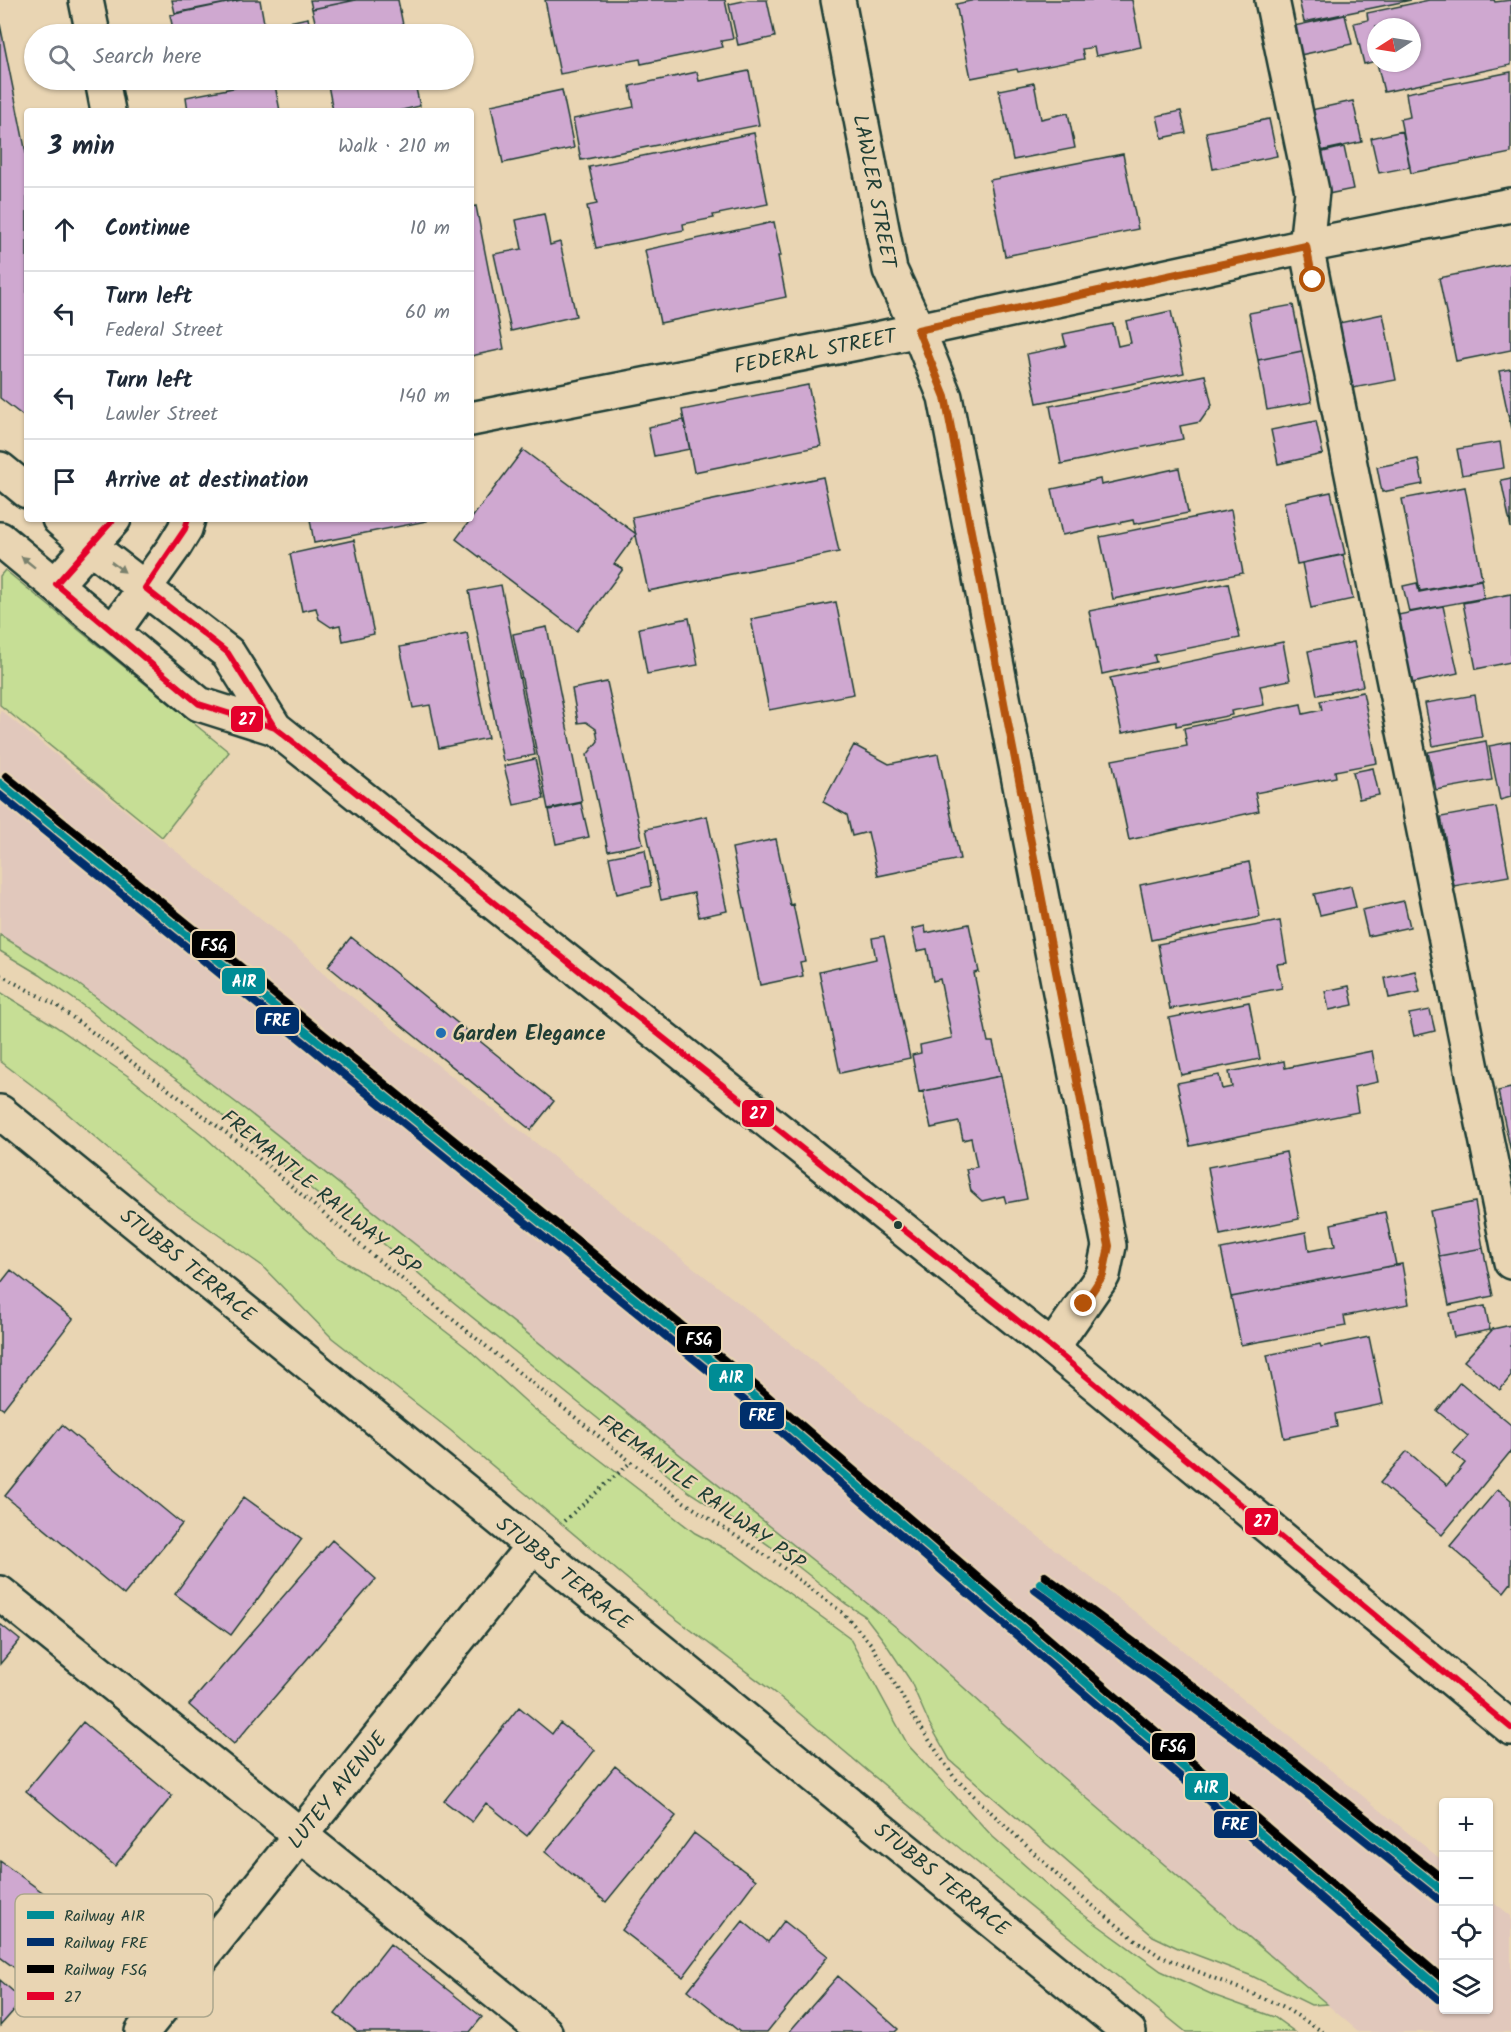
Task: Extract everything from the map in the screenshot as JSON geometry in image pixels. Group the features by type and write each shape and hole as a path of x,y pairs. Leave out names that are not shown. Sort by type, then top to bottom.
{"street":[{"path":"86,0 91,24"},
{"name":"LAWLER STREET","path":"838,0 890,270 918,330 945,397 1109,1246 1103,1275 1052,1348"},
{"path":"1272,0 1312,191 1306,246 1511,1262"},
{"path":"104,90 107,108"},
{"name":"FEDERAL STREET","path":"474,418 918,330 1306,246 1511,205"},
{"path":"0,469 24,489"},
{"path":"62,522 228,653 275,728 1052,1348 1511,1728"},
{"path":"56,584 111,522"},
{"path":"113,632 185,529 187,522"},
{"path":"0,539 199,704 275,728"},
{"name":"STUBBS TERRACE","path":"0,1113 1130,2032"},
{"name":"LUTEY AVENUE","path":"213,1944 532,1547"},
{"path":"0,1593 545,2032"},
{"name":"LUTEY AVENUE","path":"142,2032 154,2017"}],"path":[{"name":"FREMANTLE RAILWAY PSP","path":"0,975 56,1005 249,1150 372,1255 631,1462 684,1502 774,1561 843,1613 872,1645 915,1719 954,1777 1073,1890 1137,1941 1160,1956 1282,2006 1323,2032"},
{"path":"532,1547 631,1462"}],"shaded area":[{"path":"0,710 309,958 327,977 639,1225 1149,1623 1439,1858 1439,2014 1493,2014 1493,1901 1511,1916 1511,2032 1359,2032 1061,1776 908,1637 868,1604 246,1110 69,977 0,935"}],"green space":[{"path":"5,570 229,752 162,837 0,705 0,576"},
{"path":"0,935 69,977 246,1110 868,1604 908,1637 1061,1776 1327,2004 1311,2005 1252,1976 1153,1936 950,1760 929,1723 910,1680 865,1616 736,1522 689,1492 196,1094 134,1048 89,1010 40,975 0,951"},
{"path":"0,992 128,1076 205,1137 337,1257 396,1293 467,1348 533,1408 695,1533 735,1554 849,1637 908,1745 993,1837 1070,1905 1161,1971 1213,1995 1274,2017 1295,2032 1186,2032 946,1837 780,1697 663,1609 450,1430 332,1338 261,1265 166,1198 53,1101 0,1061"}],"building":[{"path":"172,0 241,0 175,13"},
{"path":"241,0 260,0 264,24 172,24 170,15"},
{"path":"310,0 356,0 312,9"},
{"path":"356,0 398,0 403,24 316,24 312,9"},
{"path":"545,0 725,0 733,39 721,41 723,47 641,64 640,59 560,74"},
{"path":"748,0 767,0 775,37 738,45 729,4"},
{"path":"975,0 1132,0 1141,47 1096,56 1094,47 1082,49 1084,59 1018,72 1017,69 971,78 956,4"},
{"path":"1299,0 1411,0 1304,22"},
{"path":"1429,0 1494,0 1495,2 1511,0 1511,65 1384,92 1379,72 1421,72 1421,18 1368,18 1367,13"},
{"path":"1345,15 1352,44 1300,55 1294,26"},
{"path":"308,18 309,24 284,24"},
{"path":"1367,20 1367,63 1364,64 1354,23"},
{"path":"0,24 24,143 24,417 0,398"},
{"path":"749,71 759,125 581,160 573,119 634,107 630,86 697,72 699,81"},
{"path":"1511,72 1511,153 1411,173 1400,119 1410,117 1406,93"},
{"path":"1034,83 1041,119 1068,113 1075,148 1013,160 999,90"},
{"path":"222,90 276,90 279,108 188,108 186,97"},
{"path":"329,90 416,90 420,106 411,108 332,108"},
{"path":"562,90 574,148 503,163 491,105"},
{"path":"1353,101 1362,142 1320,151 1311,110"},
{"path":"1181,111 1186,133 1162,138 1157,116"},
{"path":"1269,119 1277,156 1213,169 1206,132"},
{"path":"1403,131 1410,167 1379,173 1371,138"},
{"path":"754,133 768,204 713,215 714,218 683,224 684,230 596,248 587,206 597,204 589,167"},
{"path":"1344,147 1353,189 1328,194 1319,153"},
{"path":"1123,154 1138,229 1005,256 990,180"},
{"path":"474,206 476,206 504,349 474,355"},
{"path":"544,214 550,245 560,242 576,316 511,331 494,254 522,249 516,220"},
{"path":"774,222 786,297 660,323 645,250"},
{"path":"1511,263 1511,350 1456,361 1439,278"},
{"path":"1293,305 1302,351 1258,360 1249,313"},
{"path":"1171,311 1184,373 1037,403 1027,354 1066,346 1063,334 1113,324 1118,346 1131,343 1126,321"},
{"path":"1383,314 1396,380 1353,388 1339,323"},
{"path":"1302,351 1312,402 1267,410 1258,360"},
{"path":"1511,369 1511,429 1499,371"},
{"path":"1205,375 1212,405 1200,422 1180,426 1183,439 1061,464 1050,406"},
{"path":"808,385 821,446 694,472 682,410"},
{"path":"684,420 690,449 654,456 648,427"},
{"path":"1316,421 1323,454 1278,464 1271,430"},
{"path":"1500,442 1504,468 1462,475 1457,449"},
{"path":"523,450 636,534 614,564 623,569 577,631 456,539 469,522 474,522 474,515"},
{"path":"1418,459 1423,484 1382,492 1377,467"},
{"path":"1179,468 1188,513 1134,524 1133,520 1062,535 1052,489 1100,479 1101,485"},
{"path":"823,477 839,552 648,591 632,517"},
{"path":"1511,478 1511,528 1501,480"},
{"path":"1465,487 1482,579 1420,591 1402,499"},
{"path":"1331,492 1345,554 1297,564 1284,502"},
{"path":"1231,510 1243,573 1113,599 1100,537"},
{"path":"310,522 422,522 314,543"},
{"path":"354,540 374,634 343,641 340,625 331,627 319,619 316,608 302,611 290,554"},
{"path":"1343,555 1353,599 1311,608 1302,563"},
{"path":"1481,580 1484,598 1409,612 1403,586 1417,583 1419,592"},
{"path":"1228,583 1240,638 1154,655 1156,662 1102,674 1089,611"},
{"path":"501,585 535,755 503,761 469,591"},
{"path":"1511,594 1511,662 1476,669 1463,603"},
{"path":"836,602 854,694 769,710 751,619"},
{"path":"1443,606 1458,673 1412,683 1398,615"},
{"path":"689,618 698,665 647,674 639,628"},
{"path":"547,627 582,802 548,809 513,634"},
{"path":"467,633 488,738 439,748 430,705 413,708 400,647"},
{"path":"1283,642 1290,680 1260,686 1264,705 1231,711 1232,715 1176,726 1176,722 1122,733 1110,678"},
{"path":"1354,642 1363,686 1317,695 1308,651"},
{"path":"607,682 643,844 608,851 587,755 598,741 596,729 586,722 578,723 572,689"},
{"path":"1363,692 1377,763 1335,771 1336,777 1255,793 1259,811 1129,840 1112,760 1187,746 1184,728 1301,704 1303,714 1322,710 1320,701"},
{"path":"1475,695 1482,737 1433,746 1425,703"},
{"path":"1486,741 1492,780 1436,790 1428,752"},
{"path":"1511,742 1511,797 1500,800 1489,746"},
{"path":"854,745 889,764 938,754 960,859 878,876 868,832 852,836 847,815 823,802"},
{"path":"535,759 544,799 514,805 504,766"},
{"path":"1373,768 1379,795 1359,799 1353,772"},
{"path":"581,803 589,837 556,844 549,810"},
{"path":"1496,807 1509,876 1454,886 1441,817"},
{"path":"707,816 727,911 699,917 694,893 661,900 646,829"},
{"path":"776,839 805,961 800,962 803,976 760,985 732,848"},
{"path":"645,850 651,886 617,894 609,857"},
{"path":"1249,862 1260,917 1151,940 1140,885"},
{"path":"1351,886 1356,907 1320,915 1314,894"},
{"path":"1404,901 1410,927 1368,936 1362,910"},
{"path":"1280,921 1287,963 1277,964 1282,988 1170,1009 1158,944"},
{"path":"969,924 979,972 974,973 988,1042 993,1042 1001,1076 919,1092 912,1055 921,1053 920,1045 952,1038 940,979 933,981 927,949 917,951 912,929 925,926 926,933"},
{"path":"884,936 910,1058 840,1073 819,972 876,959 872,938"},
{"name":"Garden Elegance","path":"351,937 554,1101 531,1130 328,966"},
{"path":"1415,971 1420,992 1389,998 1385,978"},
{"path":"1349,986 1353,1005 1329,1010 1325,991"},
{"path":"1249,1002 1260,1059 1181,1075 1169,1018"},
{"path":"1430,1010 1435,1031 1414,1036 1409,1014"},
{"path":"1372,1051 1378,1082 1354,1087 1358,1112 1190,1146 1177,1083 1219,1075 1222,1089 1232,1087 1229,1072 1284,1061 1285,1068"},
{"path":"1001,1076 1027,1199 1006,1203 1004,1196 982,1201 971,1191 966,1169 977,1167 971,1138 963,1140 959,1122 931,1128 923,1091"},
{"path":"1511,1088 1511,1152 1498,1091"},
{"path":"1286,1152 1299,1219 1220,1235 1208,1167"},
{"path":"1475,1202 1483,1248 1439,1256 1430,1211"},
{"path":"1385,1212 1396,1265 1231,1297 1221,1249 1306,1232 1309,1251 1335,1246 1331,1224"},
{"path":"1483,1248 1493,1296 1449,1305 1439,1256"},
{"path":"1402,1264 1409,1304 1344,1316 1346,1326 1241,1345 1231,1297"},
{"path":"11,1270 73,1319 3,1409 0,1407 0,1284"},
{"path":"1485,1306 1490,1330 1454,1337 1449,1313"},
{"path":"1511,1325 1511,1376 1500,1390 1464,1361 1493,1329"},
{"path":"1369,1337 1383,1404 1335,1414 1337,1427 1284,1438 1267,1355"},
{"path":"1460,1382 1511,1425 1511,1451 1442,1535 1380,1483 1407,1451 1447,1485 1465,1463 1453,1453 1468,1436 1437,1411"},
{"path":"62,1425 182,1524 124,1595 5,1496"},
{"path":"1498,1489 1511,1500 1511,1583 1504,1592 1450,1546"},
{"path":"244,1497 302,1539 231,1635 175,1594"},
{"path":"332,1540 376,1579 234,1744 189,1705"},
{"path":"0,1624 20,1640 0,1664"},
{"path":"519,1707 552,1734 560,1723 595,1750 527,1836 486,1803 472,1822 444,1801"},
{"path":"83,1722 172,1796 115,1866 26,1791"},
{"path":"615,1766 676,1816 606,1902 545,1852"},
{"path":"694,1833 756,1880 683,1977 622,1930"},
{"path":"0,1861 45,1894 15,1894 15,1968 0,1957"},
{"path":"743,1921 768,1942 784,1921 828,1956 767,2032 740,2032 688,1990"},
{"path":"390,1944 482,2017 470,2032 358,2032 335,2014"},
{"path":"838,1976 898,2029 895,2032 789,2032"},
{"path":"0,1980 15,1993 15,2009 0,2026"}],"rail line":[{"name":"FSG","path":"6,776 755,1385 1439,1976"},
{"name":"AIR","path":"0,783 749,1392 1439,1988"},
{"name":"FRE","path":"0,795 743,1399 1438,1999"},
{"name":"FSG","path":"1045,1576 1292,1760 1439,1876"},
{"name":"AIR","path":"1040,1583 1287,1767 1439,1888"},
{"name":"FRE","path":"1035,1590 1282,1774 1438,1899"}],"transit line":[{"name":"27","path":"111,522 56,584 199,704 275,728 1052,1348 1511,1728"},
{"name":"27","path":"187,522 185,529 145,588 228,653 275,728 292,741"}],"place":[{"name":"Garden Elegance","path":"441,1033"}],"route":[{"path":"1084,1304 1103,1275 1109,1246 945,397 918,330 1306,246 1313,280"}]}
